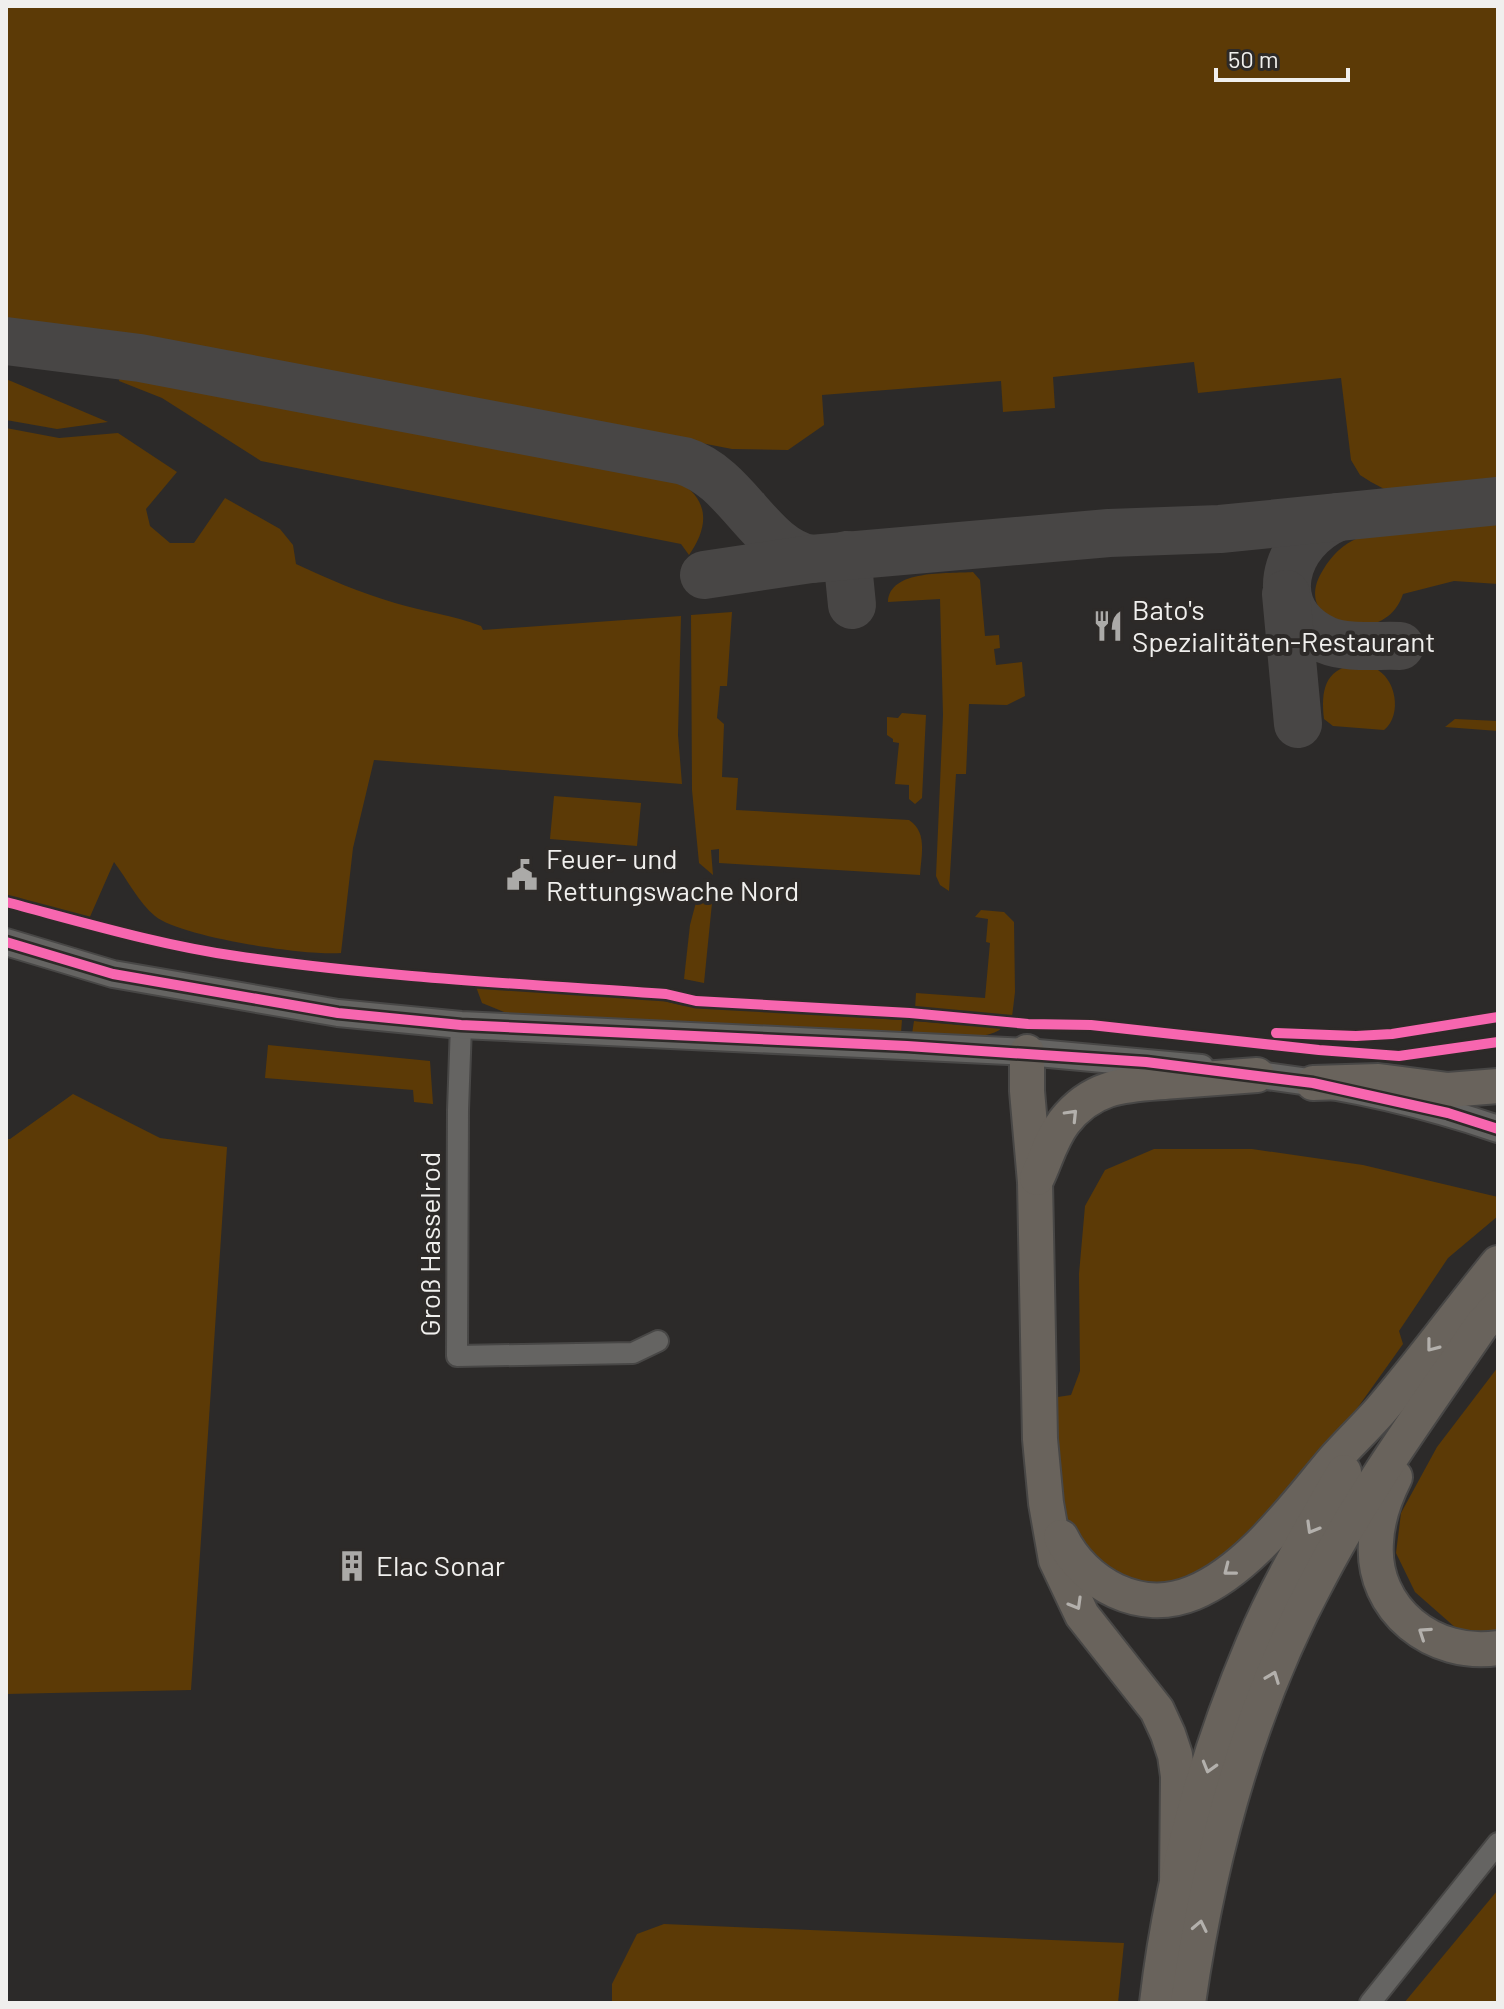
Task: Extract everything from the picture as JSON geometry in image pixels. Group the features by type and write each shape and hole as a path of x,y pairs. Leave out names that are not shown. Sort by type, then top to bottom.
{"highway":[{"path":"1027,1052 1035,1182 1040,1424 1046,1503 1056,1560 1067,1587 1096,1634 1157,1710 1175,1755 1178,1776 1177,1884"},
{"path":"1035,1182 1064,1122 1075,1110 1103,1091 1134,1083 1257,1075"},
{"path":"1313,1083 1379,1081 1448,1090 1498,1086"},
{"path":"1046,1503 1073,1559 1086,1574 1104,1586 1152,1599 1190,1594 1222,1576 1258,1545 1379,1413 1498,1263"},
{"path":"1188,2003 1214,1858 1250,1737 1280,1661 1319,1577 1374,1481 1481,1326 1498,1307"},
{"path":"1157,2003 1177,1884 1219,1731 1254,1643 1295,1557 1379,1413"},
{"path":"1416,1422 1404,1460 1379,1517 1375,1544 1378,1572 1387,1597 1398,1613 1435,1641 1458,1648 1498,1648"}],"street":[{"path":"6,942 113,974 338,1013 461,1025 1027,1052 1313,1083 1448,1113 1498,1129"},
{"name":"Groß Hasselrod","path":"461,1025 457,1356 633,1353 658,1341"},
{"path":"1370,2003 1498,1843"}],"shaded area":[{"path":"6,6 1498,6 1498,480 1388,491 1360,475 1351,460 1341,378 1198,393 1194,362 1053,377 1055,408 1003,412 1001,381 822,395 824,425 788,450 732,449 376,380 95,330 6,324"},
{"path":"120,374 678,481 701,505 703,524 689,555 681,544 261,461 162,398 119,381"},
{"path":"6,379 108,422 57,429 6,420"},
{"path":"6,428 59,438 118,433 177,472 146,509 150,526 170,543 194,543 225,498 280,529 293,545 296,564 370,595 470,622 483,630 681,616 678,735 682,784 374,760 353,848 341,953 244,944 169,924 155,916 144,904 114,862 89,919 6,897"},
{"path":"1498,520 1498,584 1454,581 1403,594 1393,612 1378,622 1360,626 1343,624 1328,617 1318,605 1315,589 1323,570 1338,551 1358,538 1385,531"},
{"path":"973,572 980,580 985,636 999,635 1000,648 994,649 996,665 1022,662 1025,696 1007,705 969,704 966,774 956,774 949,891 940,885 936,876 943,715 940,599 888,602 891,591 909,579 922,575"},
{"path":"732,612 727,686 720,686 717,718 724,724 722,777 738,778 736,810 909,820 921,838 920,875 719,863 719,849 711,850 713,875 699,863 692,790 691,615"},
{"path":"1355,664 1370,666 1382,673 1392,688 1394,715 1384,730 1333,726 1324,719 1323,699 1327,683 1337,671"},
{"path":"902,713 926,715 922,798 915,804 909,799 909,785 895,784 899,743 893,742 887,735 887,717 898,718"},
{"path":"1455,719 1498,721 1498,731 1445,727"},
{"path":"554,796 641,803 637,846 550,839"},
{"path":"699,891 713,893 704,983 684,979 690,925"},
{"path":"981,910 1004,912 1014,922 1015,992 1012,1017 915,1009 916,993 985,998 990,943 986,942 988,919 975,917"},
{"path":"475,984 655,999 685,1006 902,1020 901,1033 509,1014 482,1003"},
{"path":"914,1021 1002,1028 994,1033 972,1037 912,1034"},
{"path":"268,1045 430,1061 433,1104 414,1102 413,1090 265,1078"},
{"path":"73,1094 160,1138 227,1147 191,1690 6,1694 6,1139"},
{"path":"1154,1149 1252,1149 1363,1165 1498,1197 1498,1216 1448,1258 1399,1331 1403,1344 1336,1438 1233,1556 1164,1590 1104,1575 1067,1533 1056,1498 1051,1398 1071,1395 1080,1371 1079,1274 1085,1206 1105,1170"},
{"path":"1498,1367 1498,1631 1494,1633 1457,1629 1415,1592 1396,1553 1401,1513 1437,1447"},
{"path":"1498,1890 1498,2003 1404,2003 1492,1897"},
{"path":"664,1924 1124,1943 1118,2003 612,2003 612,1984 637,1934"}],"taxiway":[{"path":"6,341 140,358 684,461 719,482 777,542 793,553 811,559"},
{"path":"704,575 811,559 1109,533 1220,529 1498,501"},
{"path":"1338,517 1319,528 1293,558 1288,576 1288,594 1294,612 1306,627 1334,643 1400,646"},
{"path":"847,555 852,605"},
{"path":"1286,594 1298,724"}],"cycle path":[{"path":"6,902 178,946 397,975 666,994 696,1001 910,1013 1028,1024 1091,1025 1399,1056 1498,1042"},
{"path":"6,942 113,974 338,1013 461,1025 907,1046 1146,1062 1313,1083 1448,1113 1498,1129"},
{"path":"1276,1033 1392,1034 1498,1017"}],"place":[{"name":"Bato's Spezialitäten-Restaurant","path":"1108,626"},
{"name":"Feuer- und Rettungswache Nord","path":"522,875"},
{"name":"Elac Sonar","path":"352,1566"}]}
